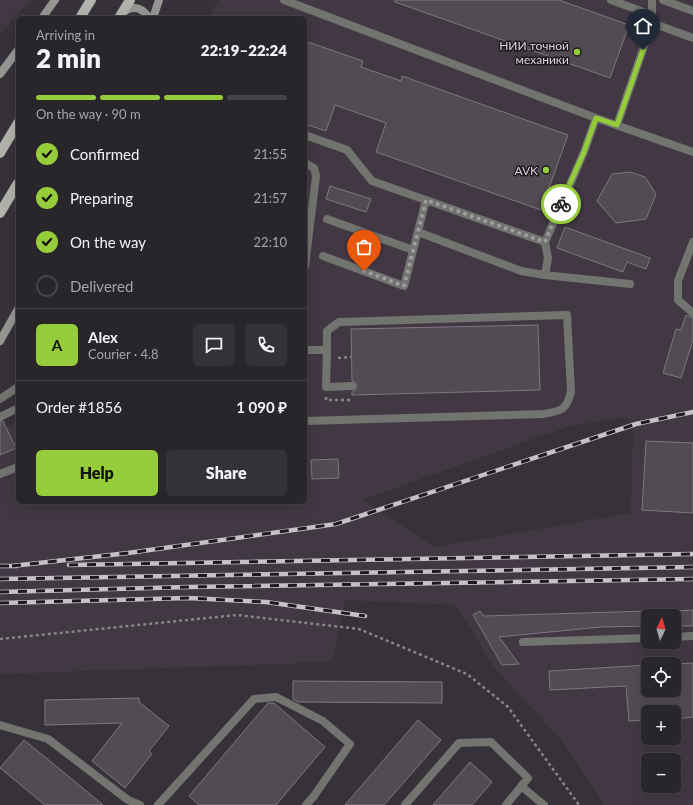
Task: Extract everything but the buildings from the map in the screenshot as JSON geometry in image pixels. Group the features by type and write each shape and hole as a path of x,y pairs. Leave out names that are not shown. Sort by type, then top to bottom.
{"main road":[{"path":"43,16 55,0"},
{"path":"81,16 91,0"},
{"path":"121,15 130,0"},
{"path":"154,16 159,0"},
{"path":"121,15 130,8 136,7 146,13 148,16"},
{"path":"0,74 16,53"},
{"path":"0,153 16,126"},
{"path":"0,213 16,186"},
{"path":"0,341 16,312"}],"lane":[{"path":"284,0 596,118 693,152"},
{"path":"611,0 693,38"},
{"path":"617,125 652,19 652,0"},
{"path":"663,0 693,11"},
{"path":"545,275 548,258 545,242 584,152 596,118"},
{"path":"307,136 347,150 372,181 545,242"},
{"path":"307,164 314,168 316,176 307,250"},
{"path":"324,256 404,286 426,200"},
{"path":"327,219 413,250"},
{"path":"418,232 521,271 630,284"},
{"path":"693,242 678,281 678,300 693,313"},
{"path":"307,421 543,414 561,410 568,404 570,392 567,315 339,322 328,331 326,386 352,386"},
{"path":"307,350 327,350"},
{"path":"0,399 16,388"},
{"path":"0,417 16,409"},
{"path":"0,474 16,468"},
{"path":"681,636 693,636"},
{"path":"523,642 641,638"},
{"path":"158,805 254,699 276,697 322,721 350,744 314,796 306,805"},
{"path":"0,725 48,739 128,800 140,805"},
{"path":"405,805 460,743 490,742 528,778 506,805"},
{"path":"521,786 544,805"}],"path":[{"path":"0,639 238,615 360,629 467,674 502,702 508,707 579,805"}],"shaded area":[{"path":"0,0 31,0 16,16 0,34"},
{"path":"219,0 693,0 693,805 604,805 559,737 498,672 455,605 345,600 332,662 0,674 0,431 16,423 16,504 307,504 307,16 209,16","holes":["628,417 633,433 631,513 434,547 362,500 570,426"]}],"railway":[{"path":"12,566 128,553 336,524 636,424 693,412"},
{"path":"69,565 693,554"},
{"path":"0,566 17,566"},
{"path":"0,579 693,567"},
{"path":"0,592 188,587 693,579"},
{"path":"0,603 188,598 266,602 365,616"}],"way so far":[{"path":"364,271 404,286 426,200 545,242 561,204"}],"place":[{"name":"НИИ точной механики","path":"577,52"},
{"name":"AVK","path":"546,170"}],"route":[{"path":"561,204 584,152 596,118 617,125 643,50"}]}
